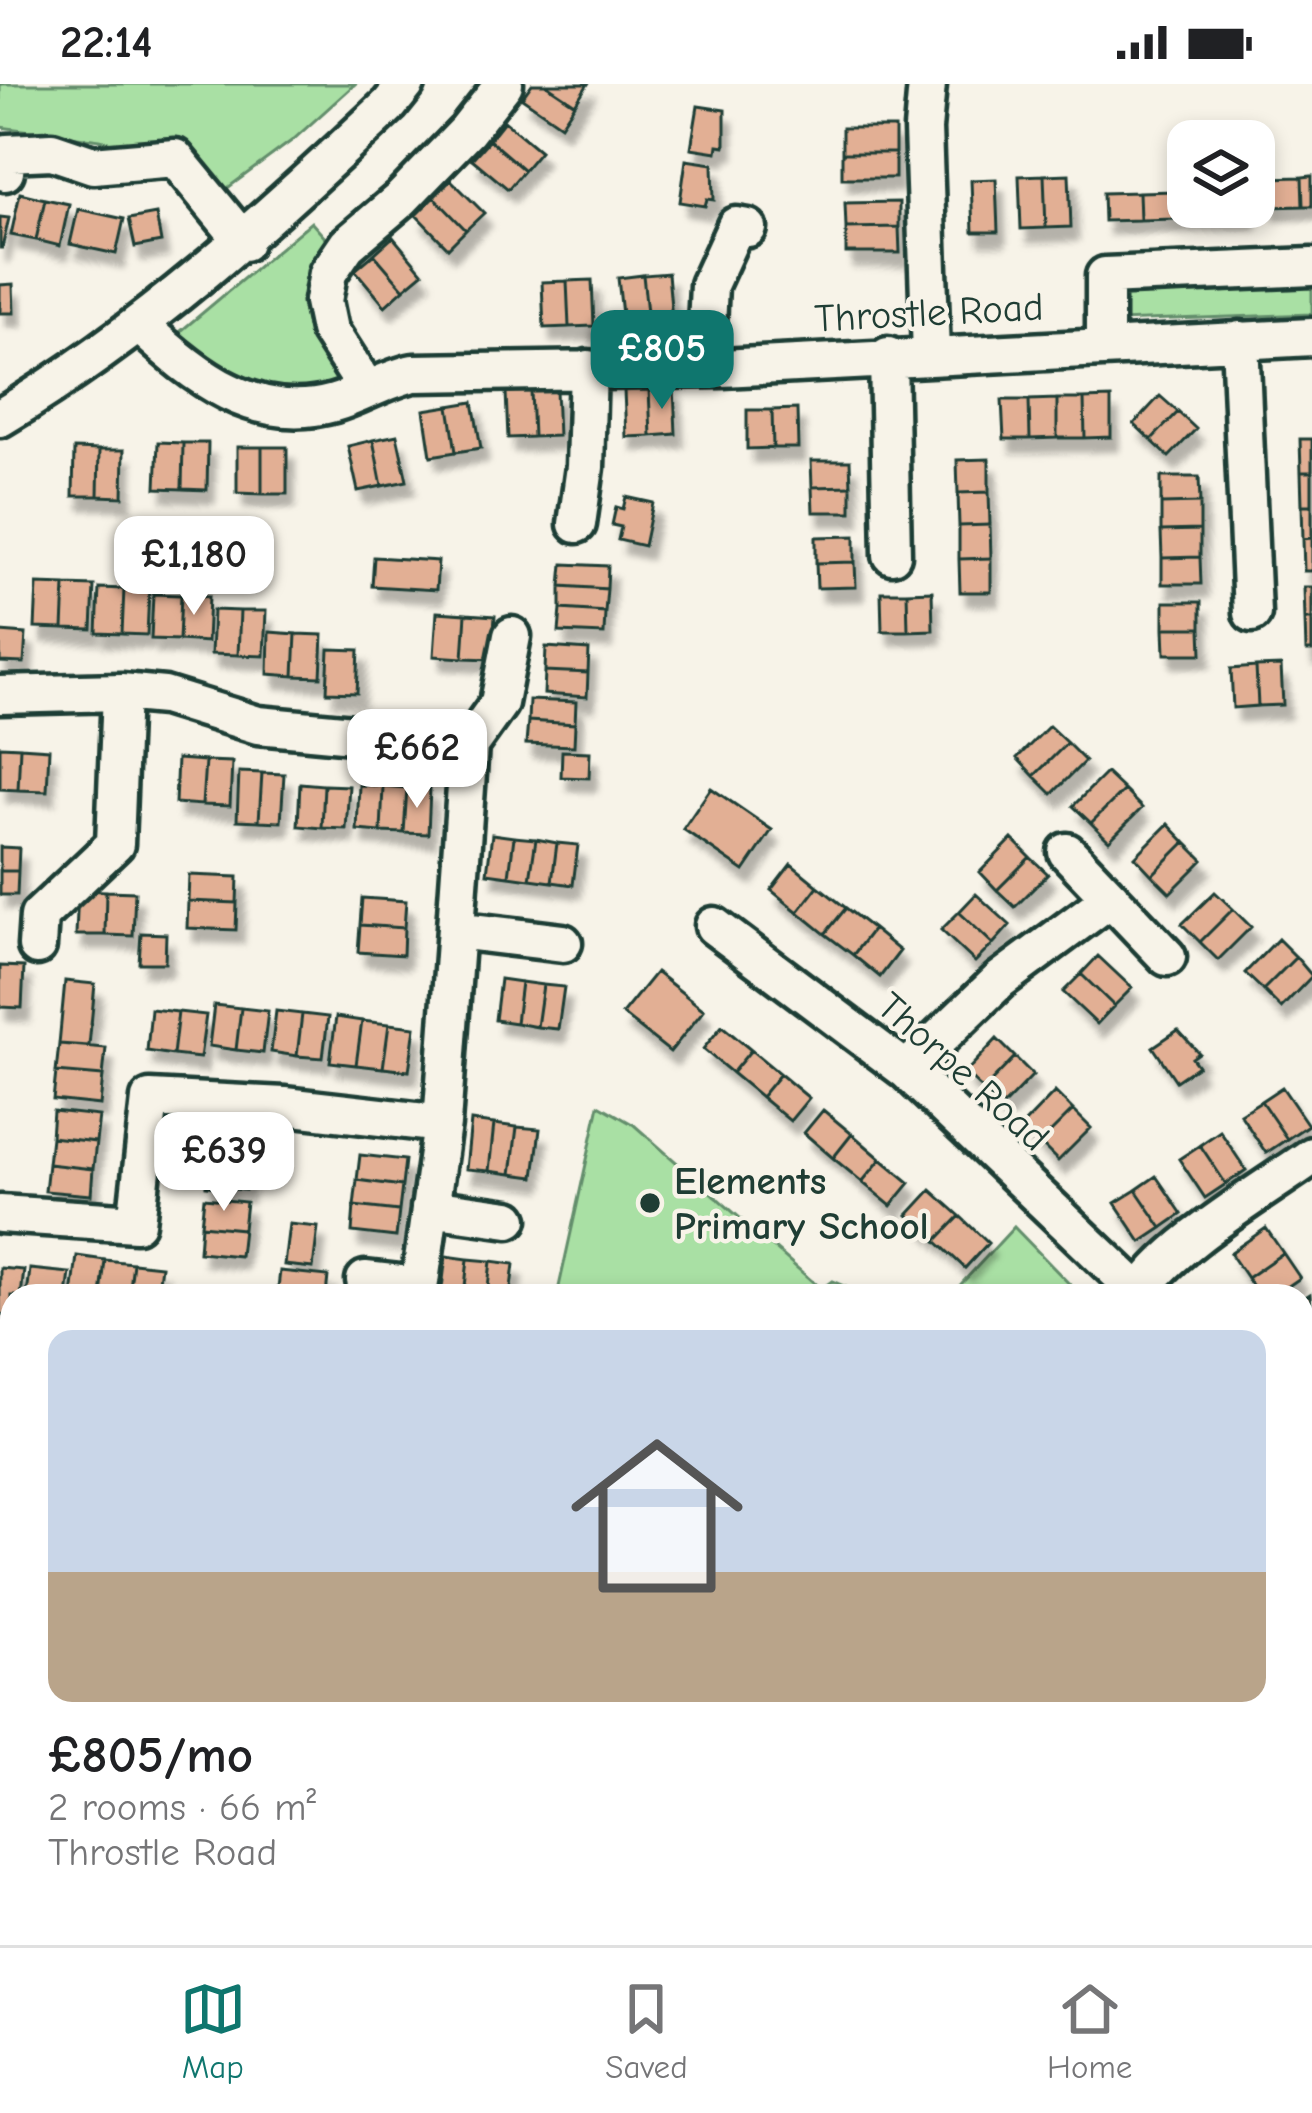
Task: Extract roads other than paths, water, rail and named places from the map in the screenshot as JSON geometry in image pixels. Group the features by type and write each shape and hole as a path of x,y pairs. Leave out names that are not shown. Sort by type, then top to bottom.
{"street":[{"path":"0,418 141,326 244,242 391,104 406,84"},
{"path":"366,388 329,330 322,302 328,272 346,245 401,199 504,84"},
{"path":"926,84 923,129 931,354"},
{"path":"4,158 52,151 93,165 175,158 244,242"},
{"path":"705,367 710,285 736,226 748,228"},
{"path":"1105,346 1105,276 1312,267"},
{"name":"Throstle Road","path":"141,326 212,386 239,398 304,408 336,402 415,373 705,367 1312,337"},
{"path":"1240,340 1252,613"},
{"path":"888,356 892,555"},
{"path":"577,524 585,467 588,369"},
{"path":"419,1284 442,1124 469,745 499,703 512,635"},
{"path":"0,695 121,692 164,696 258,724 469,745"},
{"path":"37,946 39,916 115,844 121,692"},
{"path":"1067,852 1168,957"},
{"path":"906,1070 1000,980 1111,898"},
{"name":"Thorpe Road","path":"714,926 906,1070 1129,1284"},
{"path":"456,930 562,943"},
{"path":"0,1214 136,1222 150,1099 285,1106 442,1124"},
{"path":"1150,1284 1177,1253 1312,1156"},
{"path":"430,1208 509,1219"},
{"path":"365,1280 384,1284"}],"place":[{"name":"Elements Primary School","path":"650,1203"}]}
